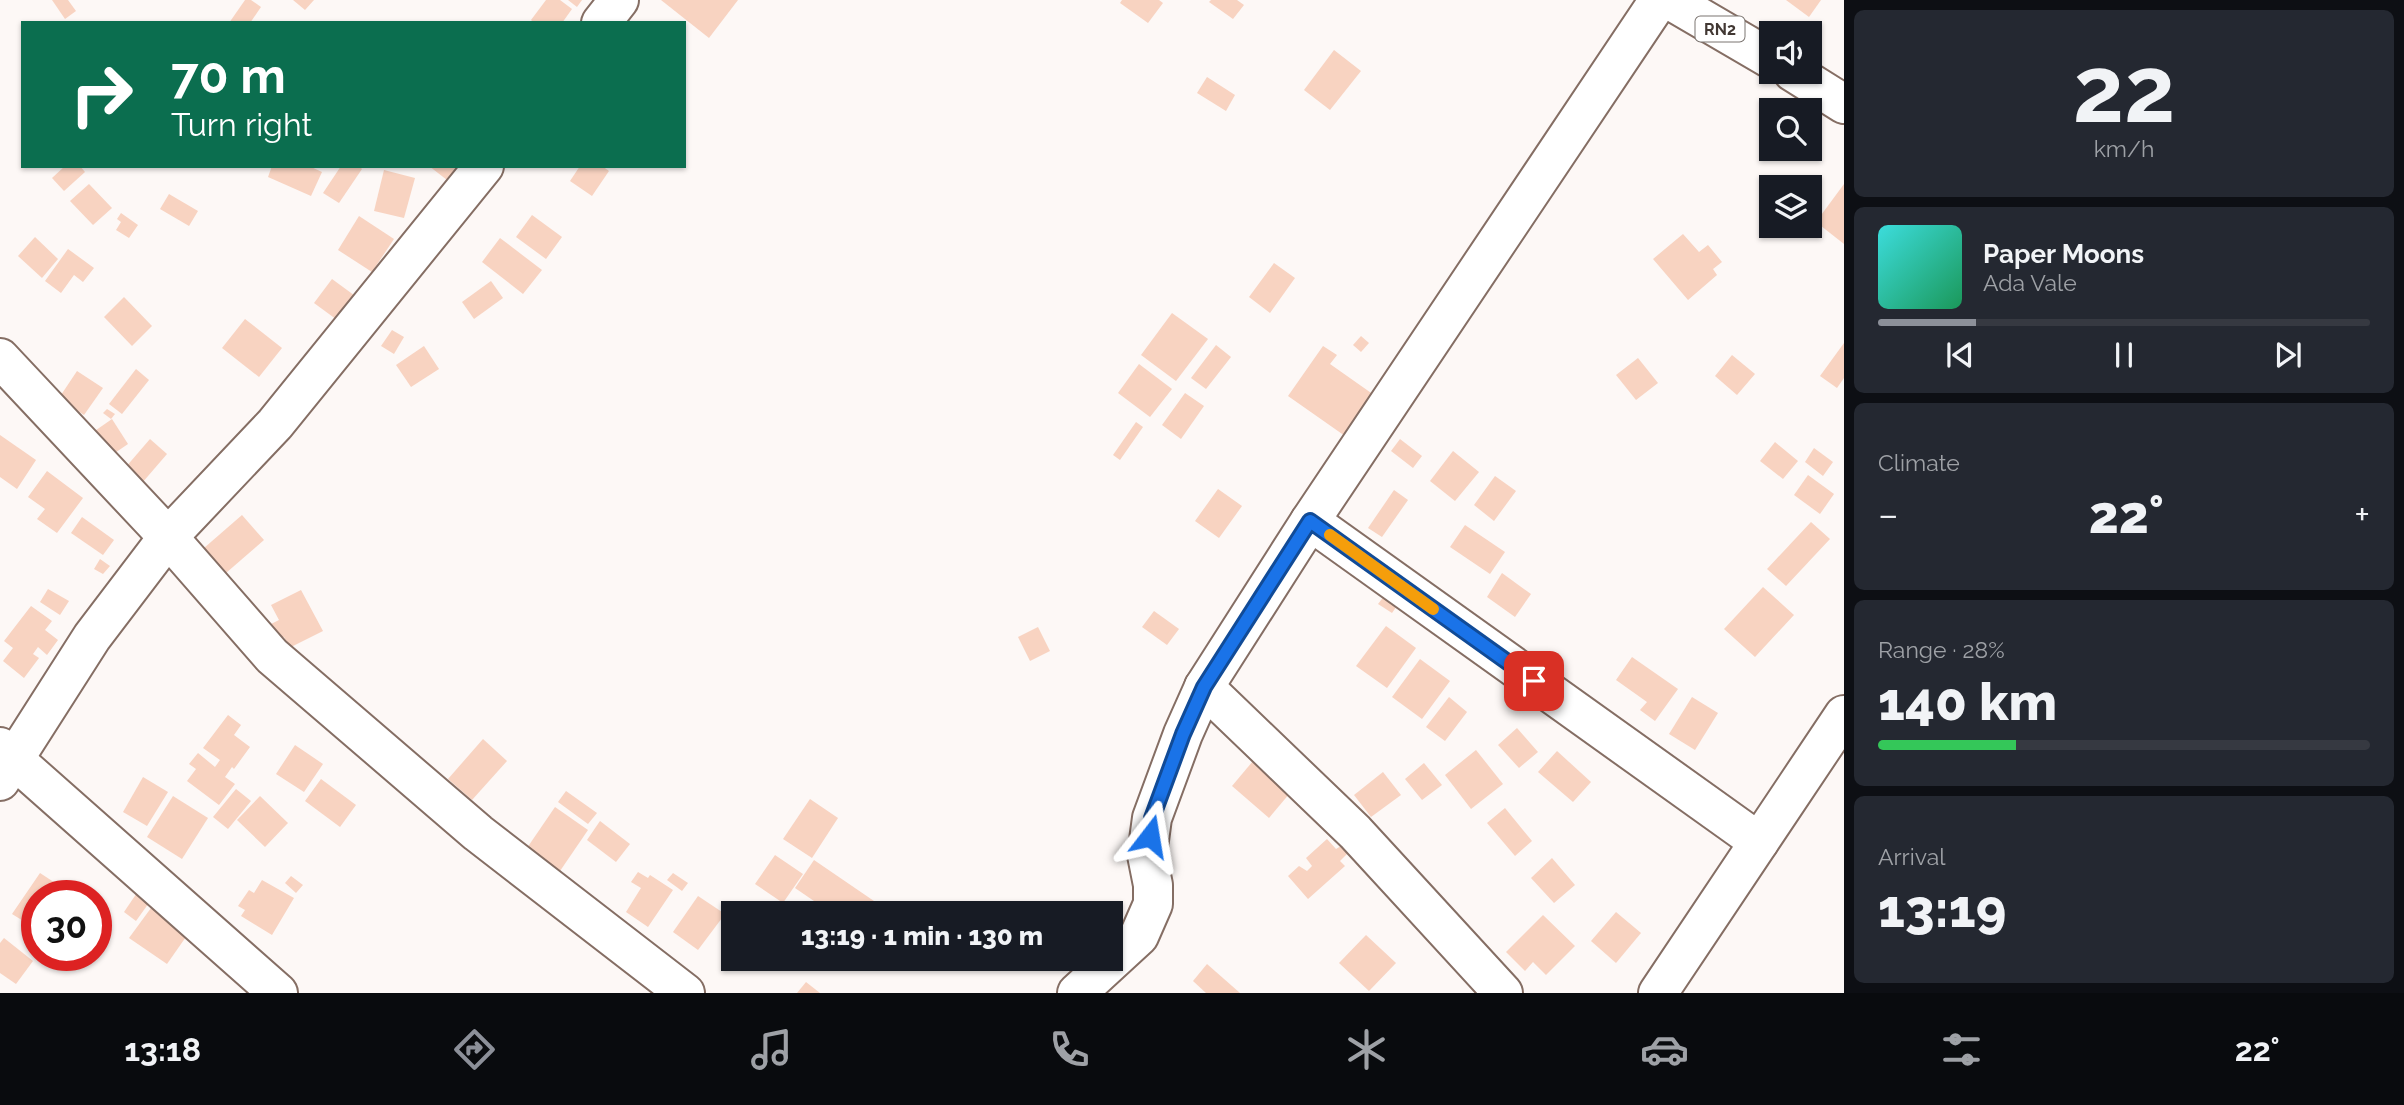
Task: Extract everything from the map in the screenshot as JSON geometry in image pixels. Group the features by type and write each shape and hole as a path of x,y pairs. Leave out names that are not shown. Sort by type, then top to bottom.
{"main road":[{"path":"603,21 619,0"},
{"path":"1077,993 1139,936 1146,923 1153,904 1153,885 1147,855 1152,818 1183,734 1204,687 1310,521 1674,2"},
{"name":"RN2","path":"1674,2 1759,52"},
{"path":"1812,84 1844,104"},
{"path":"278,993 4,762 168,537 275,424 482,168"},
{"path":"0,358 168,537 272,656 478,833 685,993"},
{"path":"1310,521 1759,842"},
{"path":"1204,687 1354,832 1503,993"},
{"path":"1658,993 1844,715"}],"building":[{"path":"52,0 68,0 76,11 65,19"},
{"path":"245,0 251,0 261,7 251,21 230,21"},
{"path":"293,0 314,0 305,10"},
{"path":"546,0 560,0 572,9 563,21 531,20"},
{"path":"568,0 582,0 577,7"},
{"path":"661,0 738,0 709,38"},
{"path":"1122,0 1159,0 1163,3 1148,23 1120,3"},
{"path":"1237,0 1244,5 1233,19 1209,2"},
{"path":"1786,0 1821,0 1809,17"},
{"path":"1334,50 1361,71 1330,110 1304,90"},
{"path":"1207,77 1235,95 1226,111 1197,93"},
{"path":"63,168 82,168 85,172 64,191 52,178"},
{"path":"271,168 313,168 322,172 311,196 268,177"},
{"path":"340,168 362,169 339,203 323,193"},
{"path":"432,168 456,168 447,180"},
{"path":"579,168 605,168 609,171 592,196 570,181"},
{"path":"384,170 415,178 404,218 374,211"},
{"path":"89,184 112,208 93,225 70,201"},
{"path":"1844,184 1844,244 1822,227 1822,214"},
{"path":"169,194 198,211 189,226 160,209"},
{"path":"121,213 138,225 129,238 116,230 121,222 117,219"},
{"path":"532,215 562,237 546,259 516,237"},
{"path":"359,216 394,239 372,272 338,250"},
{"path":"1683,234 1699,252 1708,245 1722,262 1713,269 1717,275 1688,300 1653,259"},
{"path":"35,237 58,259 42,278 18,256"},
{"path":"500,238 542,270 523,294 482,262"},
{"path":"68,249 94,268 83,282 74,275 61,293 45,281"},
{"path":"1274,263 1295,278 1270,313 1249,297"},
{"path":"332,279 362,301 344,325 314,303"},
{"path":"491,281 503,298 474,319 462,302"},
{"path":"124,297 152,326 132,346 104,317"},
{"path":"1172,313 1208,339 1176,381 1141,355"},
{"path":"245,319 282,348 259,377 222,348"},
{"path":"392,330 404,337 394,354 381,346"},
{"path":"1361,336 1369,343 1361,352 1353,345"},
{"path":"1844,343 1844,378 1837,388 1820,376"},
{"path":"1216,345 1231,357 1206,389 1191,378"},
{"path":"424,346 439,369 411,387 396,365"},
{"path":"1323,346 1337,355 1330,364 1384,402 1355,443 1288,396"},
{"path":"1732,355 1755,374 1737,395 1715,376"},
{"path":"1638,358 1658,383 1636,400 1616,375"},
{"path":"1139,364 1172,389 1150,417 1118,393"},
{"path":"136,369 149,380 122,414 109,404"},
{"path":"77,371 103,388 84,415 59,398"},
{"path":"1185,393 1204,406 1181,439 1162,425"},
{"path":"107,409 115,414 111,419 103,413"},
{"path":"112,419 128,444 106,459 89,435"},
{"path":"1136,422 1143,427 1120,460 1113,455"},
{"path":"0,435 36,460 17,489 0,477"},
{"path":"150,439 167,454 142,483 125,468"},
{"path":"1400,439 1422,456 1413,468 1391,451"},
{"path":"1775,442 1798,461 1783,479 1760,461"},
{"path":"1814,448 1833,462 1823,476 1805,462"},
{"path":"1453,451 1479,472 1455,501 1430,481"},
{"path":"47,471 83,498 57,533 37,519 45,509 28,497"},
{"path":"1808,475 1834,494 1820,514 1794,495"},
{"path":"1495,476 1516,491 1494,521 1474,505"},
{"path":"1218,489 1242,506 1219,538 1195,521"},
{"path":"1394,490 1408,500 1382,537 1368,528"},
{"path":"242,515 264,540 226,573 204,548"},
{"path":"82,517 114,540 103,555 71,533"},
{"path":"1811,522 1830,539 1786,586 1767,569"},
{"path":"1465,525 1505,552 1490,574 1450,547"},
{"path":"100,559 110,566 103,574 94,569"},
{"path":"1502,573 1531,594 1515,617 1487,597"},
{"path":"1763,587 1794,615 1755,657 1724,629"},
{"path":"48,589 69,601 60,615 40,602"},
{"path":"301,590 323,631 289,648 284,637 277,640 269,625 279,620 271,605"},
{"path":"1388,591 1401,600 1392,613 1378,604"},
{"path":"31,606 52,621 45,630 58,640 47,655 38,647 33,654 39,658 24,678 3,661 13,648 4,641"},
{"path":"1154,611 1179,629 1167,645 1142,627"},
{"path":"1386,626 1416,648 1387,688 1356,666"},
{"path":"1038,627 1050,651 1030,661 1018,637"},
{"path":"1632,657 1678,689 1655,721 1640,710 1647,702 1616,680"},
{"path":"1420,659 1450,681 1422,719 1392,697"},
{"path":"1449,697 1467,712 1445,741 1426,727"},
{"path":"1692,697 1718,713 1695,750 1669,734"},
{"path":"228,715 241,725 234,735 250,747 225,777 235,784 219,805 187,781 196,769 189,764 198,753 215,767 220,760 203,748"},
{"path":"1517,728 1538,752 1519,768 1498,745"},
{"path":"483,739 507,761 472,800 448,779"},
{"path":"295,745 323,764 304,792 276,774"},
{"path":"1476,750 1503,784 1471,809 1445,775"},
{"path":"1557,751 1591,782 1573,802 1538,772"},
{"path":"1253,761 1290,793 1269,818 1232,786"},
{"path":"1424,763 1442,785 1422,800 1405,779"},
{"path":"1383,772 1401,795 1371,817 1354,795"},
{"path":"143,777 168,792 147,826 123,812"},
{"path":"321,779 356,805 340,827 305,801"},
{"path":"236,789 251,801 228,829 213,817"},
{"path":"566,791 597,813 588,824 558,802"},
{"path":"173,796 208,818 182,859 147,837"},
{"path":"260,796 288,823 265,847 237,820"},
{"path":"810,799 838,818 812,858 783,839"},
{"path":"555,807 588,830 560,871 527,848"},
{"path":"1505,808 1532,841 1515,856 1487,823"},
{"path":"600,821 630,844 616,862 587,840"},
{"path":"1327,839 1336,849 1341,846 1348,853 1340,861 1345,866 1308,899 1288,876 1299,866 1307,871 1312,866 1306,858"},
{"path":"775,855 803,874 784,901 780,901 755,884"},
{"path":"1552,858 1575,885 1554,903 1531,878"},
{"path":"814,860 874,901 814,901 795,888"},
{"path":"638,872 648,878 650,875 673,890 648,927 626,912 641,888 631,882"},
{"path":"40,873 51,880 35,880"},
{"path":"673,873 688,883 682,891 667,880"},
{"path":"291,876 303,885 296,893 285,883"},
{"path":"262,880 294,898 272,935 241,916 245,910 238,906 249,890 254,893"},
{"path":"143,884 156,893 136,921 124,912"},
{"path":"698,896 721,911 721,919 698,950 673,932"},
{"path":"21,901 21,920 12,914"},
{"path":"151,908 188,934 167,964 129,938"},
{"path":"1616,912 1641,933 1616,963 1591,941"},
{"path":"1543,915 1575,946 1546,975 1533,962 1525,971 1506,952"},
{"path":"1366,935 1396,963 1369,991 1339,963"},
{"path":"4,938 21,951 21,971 26,971 16,984 0,973 0,943"},
{"path":"1207,964 1240,993 1206,993 1193,981"},
{"path":"806,982 820,993 797,993"}],"slow traffic":[{"path":"1330,535 1433,609"}],"route":[{"path":"1150,836 1152,818 1183,734 1204,687 1310,521 1534,681"}]}
